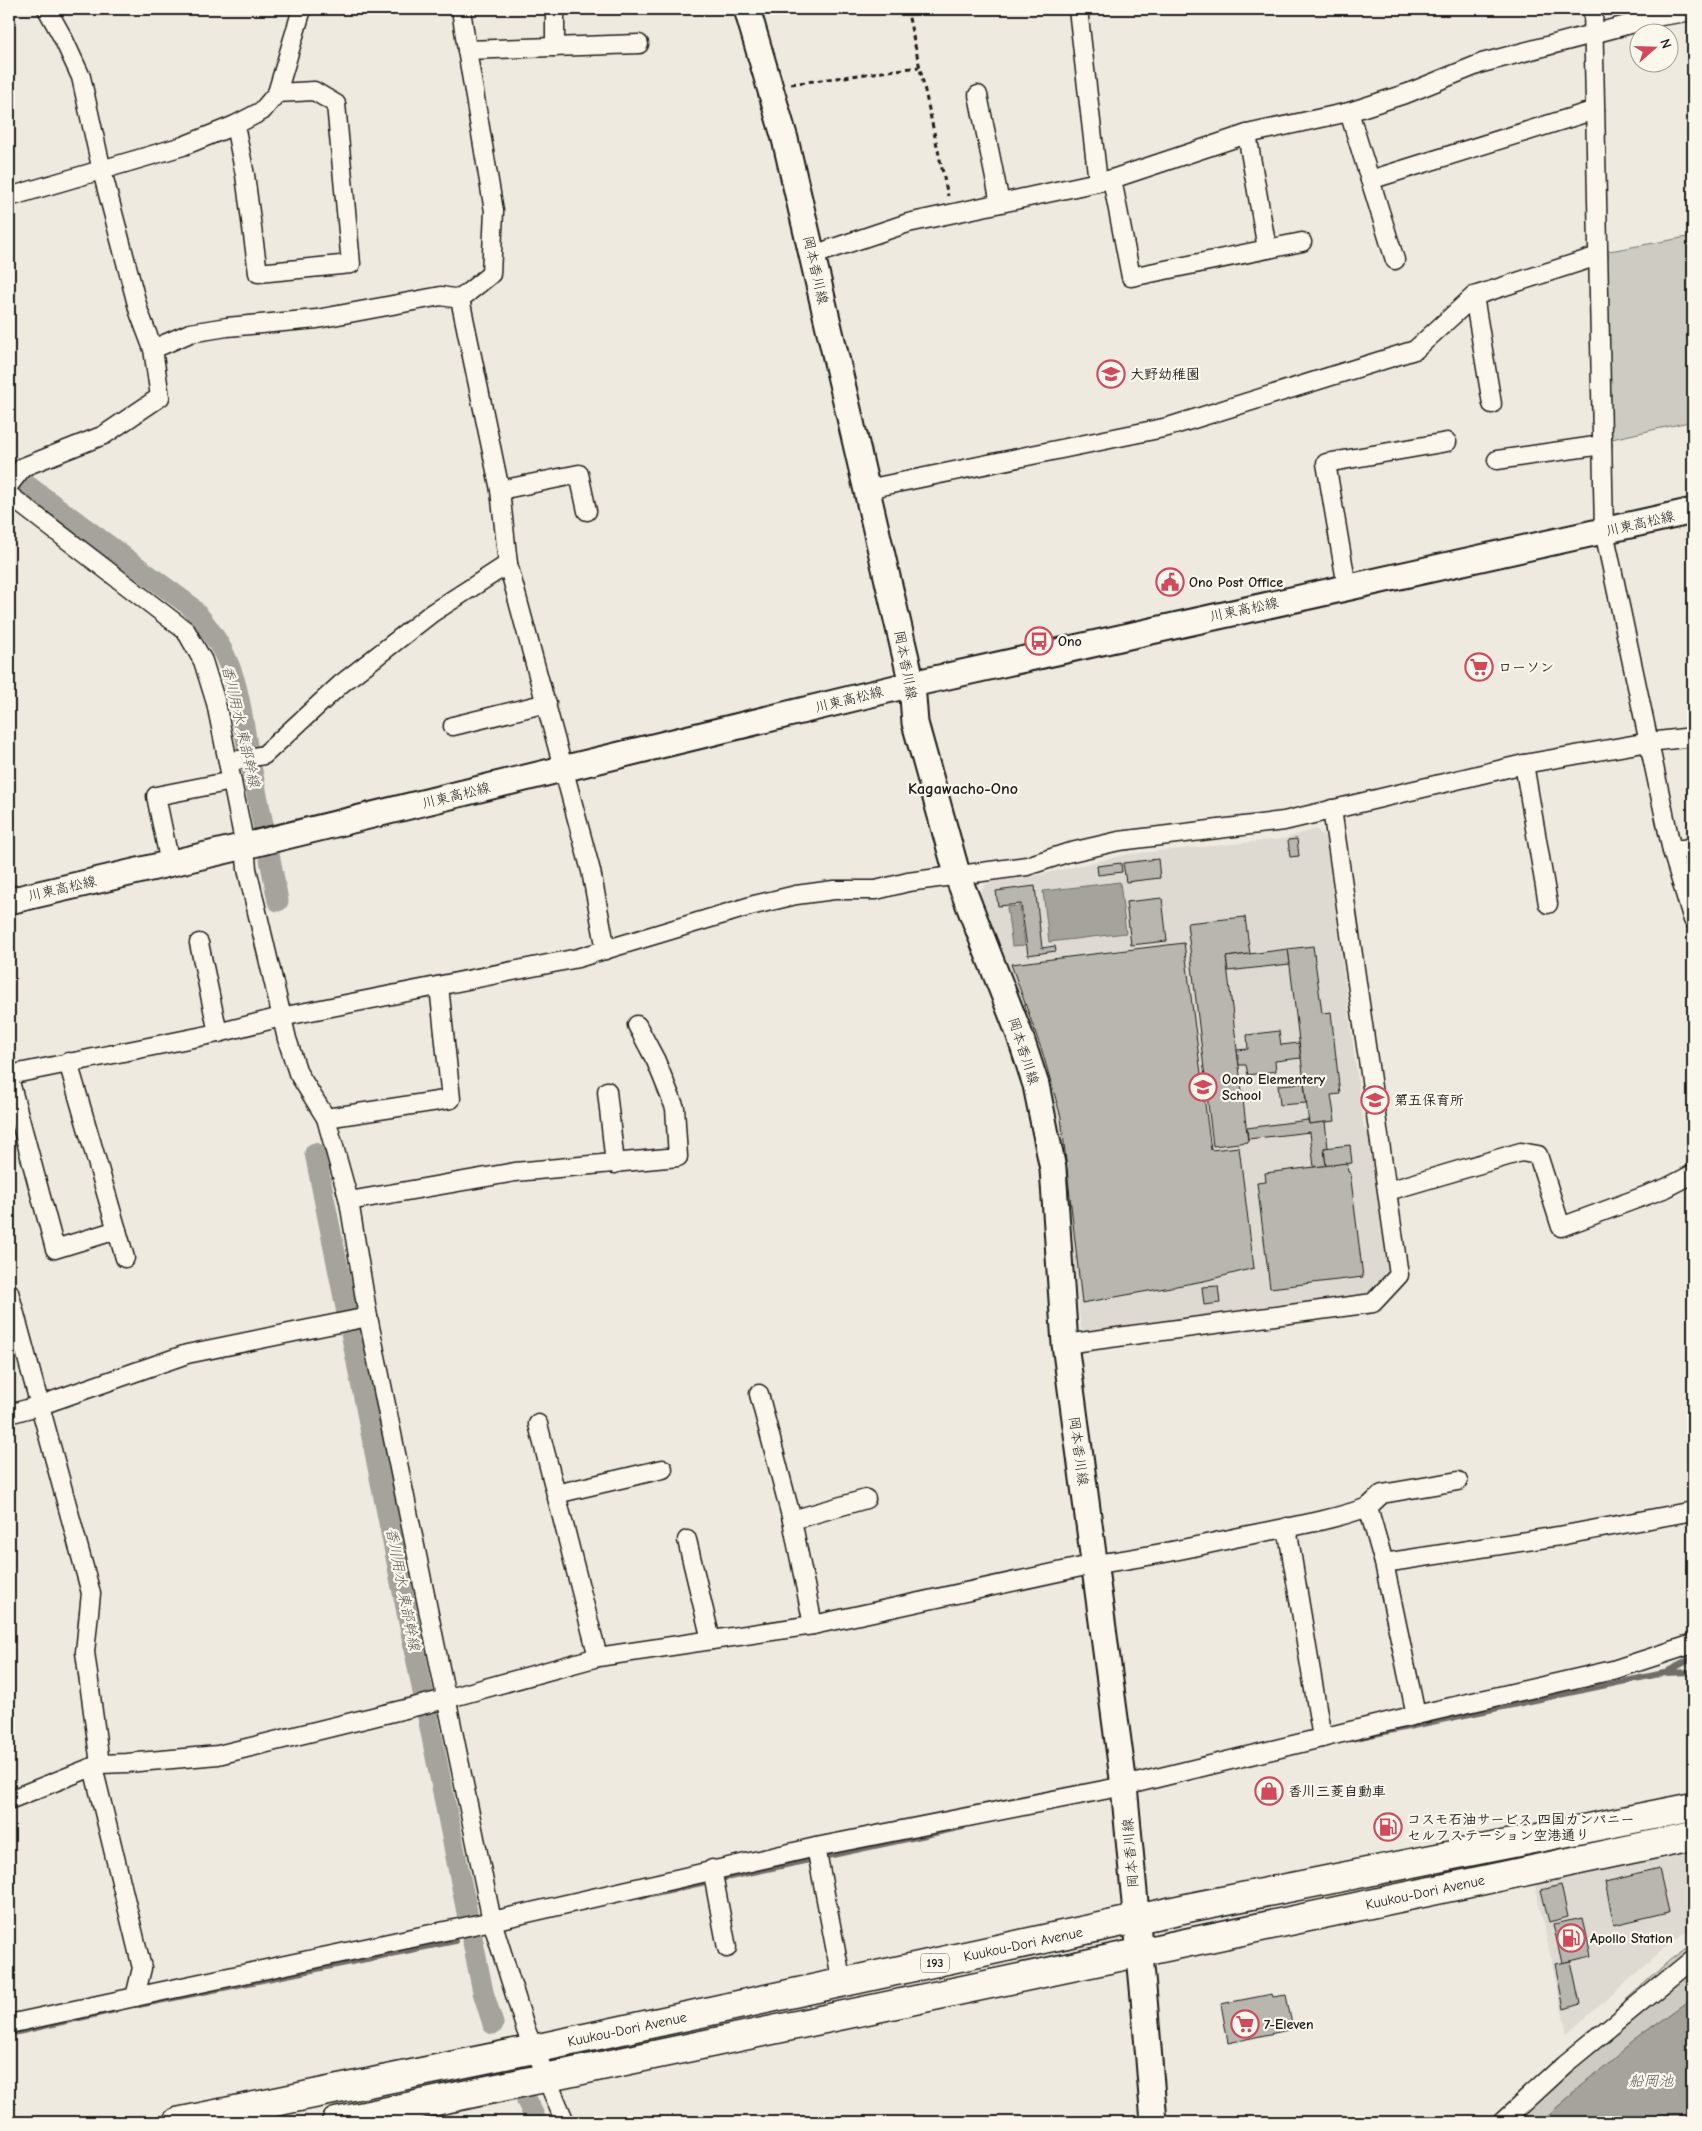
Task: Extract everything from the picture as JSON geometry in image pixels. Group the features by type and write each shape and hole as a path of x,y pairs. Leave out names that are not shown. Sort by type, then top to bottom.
{"highway":[{"name":"Kuukou-Dori Avenue","path":"177,2122 534,2049 1137,1919 1693,1807"},
{"name":"Kuukou-Dori Avenue","path":"336,2122 1693,1836"}],"main road":[{"name":"岡本香川線","path":"747,9 785,139 813,255 912,684 915,723 958,877 1020,1033 1036,1085 1053,1169 1065,1344 1124,1786 1154,2122"},
{"name":"川東高松線","path":"9,901 170,864 912,684 1693,511"}],"street":[{"path":"9,485 23,467 104,435 160,397 153,349 139,312 102,171 81,77 48,9"},
{"path":"9,197 183,146 235,125 262,111 277,94 302,9"},
{"path":"153,349 190,333 227,327 317,319 441,296 460,299 491,274 494,211 461,9"},
{"path":"555,9 555,47"},
{"path":"1078,9 1105,180 1131,277 1302,242"},
{"path":"1593,9 1604,531 1672,851 1693,920"},
{"path":"813,255 908,223 1105,180 1247,134 1349,112 1408,93 1482,63 1593,35 1661,12 1693,11"},
{"path":"467,50 639,44"},
{"path":"235,125 245,174 258,273 351,264 336,104 314,91 277,94"},
{"path":"978,96 1000,203"},
{"path":"1370,180 1595,110"},
{"path":"1349,112 1394,260"},
{"path":"1247,134 1267,249"},
{"path":"867,489 1168,427 1415,350 1474,296 1598,256"},
{"path":"1474,296 1492,404"},
{"path":"460,299 500,490 508,564 547,703 562,769 591,870 606,950"},
{"path":"1347,587 1326,462 1447,442"},
{"path":"1497,460 1602,445"},
{"path":"500,490 579,474 587,511"},
{"path":"9,495 186,631 203,661 216,703 229,762 247,869 282,1017 298,1073 326,1118 349,1201 368,1317 492,1921 526,2030 565,2122"},
{"path":"229,762 264,755 341,684 432,613 508,564"},
{"path":"453,726 547,703"},
{"path":"117,1230 55,1249 9,1076 68,1062 218,1033 282,1017 578,958 754,905 796,895 834,890 876,890 908,882 958,877 1027,866 1067,853 1119,841 1284,821 1524,764 1649,742 1693,737"},
{"path":"1524,764 1548,904"},
{"path":"170,864 156,796 232,781"},
{"path":"1065,1344 1373,1303 1399,1275 1332,809"},
{"path":"1672,851 1693,847"},
{"path":"199,943 218,1033"},
{"path":"326,1118 451,1099 439,986"},
{"path":"349,1201 515,1172 678,1157 675,1108 656,1061 637,1025"},
{"path":"68,1062 125,1258"},
{"path":"607,1091 615,1164"},
{"path":"1388,1191 1521,1152 1538,1155 1561,1227 1666,1188 1693,1174"},
{"path":"9,1292 92,1592 85,1652 97,1765 142,1968 135,1997"},
{"path":"9,1414 41,1405 187,1354 368,1317"},
{"path":"759,1394 792,1520 813,1625"},
{"path":"538,1424 598,1657"},
{"path":"556,1494 663,1469"},
{"path":"9,1800 97,1765 218,1756 446,1699 598,1657 813,1625 1094,1564 1128,1560 1351,1513 1368,1507 1382,1494 1458,1481"},
{"path":"792,1520 866,1499"},
{"path":"1368,1507 1384,1563 1416,1715"},
{"path":"1384,1563 1559,1536 1693,1511"},
{"path":"1287,1527 1322,1738"},
{"path":"686,1540 711,1640"},
{"path":"9,2024 492,1921 816,1848 1124,1786 1416,1715 1613,1670 1693,1644"},
{"path":"816,1848 842,1983"},
{"path":"713,1871 727,1948"},
{"path":"1502,2122 1564,2064 1693,1959"}],"path":[{"path":"907,9 952,213"},
{"path":"770,86 920,67"}],"shaded area":[{"path":"1693,236 1693,421 1607,440 1604,252"},
{"name":"Oono Elementery School","path":"1316,829 1326,838 1364,1129 1372,1129 1393,1272 1368,1297 1255,1308 1087,1333 1081,1328 1056,1118 1039,1057 979,894 987,883 1039,875 1129,854 1283,839"},
{"path":"1693,1851 1693,1927 1660,1952 1567,2034 1535,1884"},
{"path":"1693,1943 1693,1998 1634,2041 1540,2122 1491,2122 1670,1960"}],"water":[{"path":"1120,882 1126,933 1049,942 1043,891"},
{"path":"1020,906 1025,945 1012,946 1007,907"},
{"name":"船岡池","path":"1693,1998 1693,2122 1540,2122 1634,2041"}],"building":[{"path":"1297,839 1299,856 1290,857 1288,840"},
{"path":"1158,859 1160,878 1126,882 1123,863"},
{"path":"1121,863 1122,872 1098,875 1097,866"},
{"path":"1035,886 1042,948 1055,946 1056,951 1028,955 1021,904 998,906 996,891"},
{"path":"1162,898 1167,941 1131,945 1126,902"},
{"path":"1245,917 1250,954 1226,957 1248,1142 1213,1146 1187,923"},
{"path":"1184,943 1211,1150 1239,1147 1254,1268 1204,1281 1082,1303 1061,1117 1042,1051 1011,964"},
{"path":"1313,946 1322,1013 1331,1012 1340,1094 1331,1095 1335,1121 1309,1124 1288,949"},
{"path":"1288,949 1290,964 1228,971 1226,957"},
{"path":"1279,1031 1281,1045 1299,1043 1301,1058 1275,1061 1276,1071 1248,1075 1246,1065 1239,1065 1237,1050 1248,1049 1247,1035"},
{"path":"1304,1083 1306,1103 1280,1105 1278,1085"},
{"path":"1308,1120 1309,1124 1325,1122 1328,1148 1324,1148 1326,1166 1314,1167 1310,1132 1248,1139 1247,1128"},
{"path":"1350,1145 1352,1163 1326,1166 1324,1148"},
{"path":"1347,1163 1348,1172 1350,1172 1363,1277 1270,1288 1257,1183 1266,1182 1265,1173"},
{"path":"1218,1286 1220,1303 1204,1305 1202,1287"},
{"path":"1659,1869 1669,1912 1614,1925 1605,1882"},
{"path":"1561,1885 1568,1917 1549,1922 1541,1890"},
{"path":"1583,1918 1591,1956 1562,1963 1553,1924"},
{"path":"1571,1961 1580,2004 1564,2009 1555,1964"},
{"path":"1272,1994 1273,1997 1286,1995 1293,2029 1228,2043 1221,2004"}],"waterway":[{"name":"香川用水 東部幹線","path":"9,472 189,605 217,641 233,675 239,697 278,901"},
{"name":"香川用水 東部幹線","path":"315,1153 483,1992 493,2024"},
{"path":"1668,1671 1693,1658"},
{"path":"1351,1739 1664,1673 1693,1672"},
{"path":"641,1896 963,1827"},
{"path":"139,2005 455,1941"},
{"path":"9,2034 115,2010"},
{"name":"香川用水 東部幹線","path":"527,2101 537,2122"}],"place":[{"name":"大野幼稚園","path":"1111,374"},
{"name":"Ono Post Office","path":"1170,582"},
{"name":"Ono","path":"1039,641"},
{"name":"ローソン","path":"1479,667"},
{"name":"Oono Elementery School","path":"1203,1087"},
{"name":"第五保育所","path":"1375,1100"},
{"name":"香川三菱自動車","path":"1269,1791"},
{"name":"コスモ石油サービス 四国カンパニー セルフステーション空港通り","path":"1388,1827"},
{"name":"Apollo Station","path":"1571,1938"},
{"name":"7-Eleven","path":"1245,2024"}],"district":[{"name":"Kagawacho-Ono","path":"963,788"}]}
